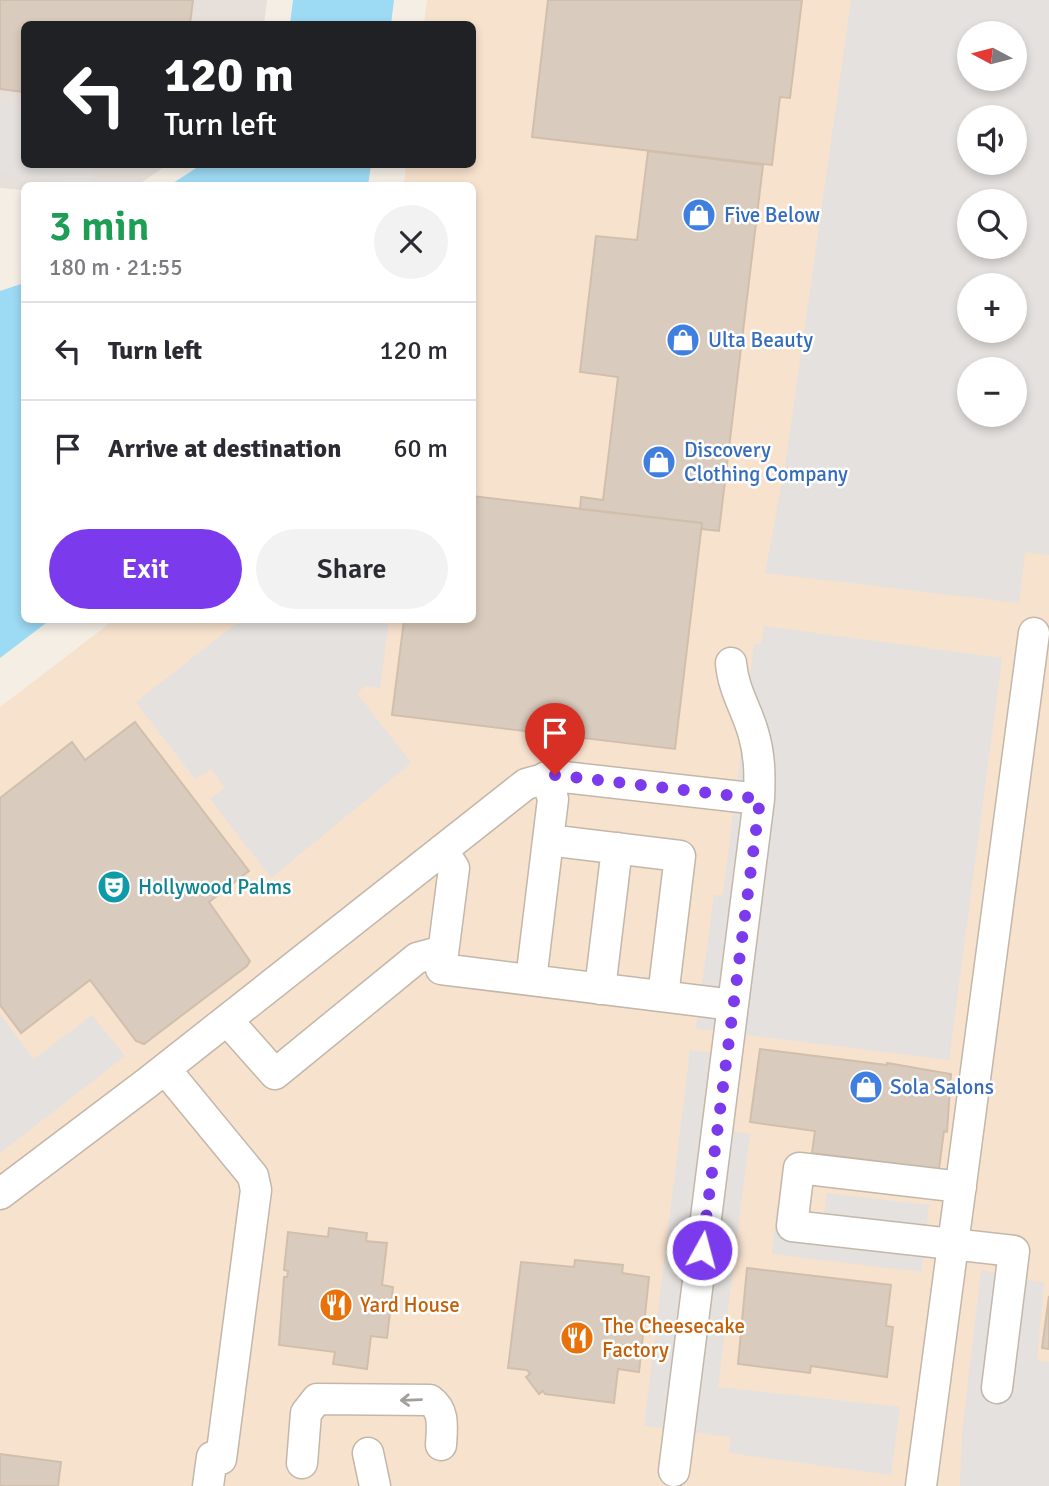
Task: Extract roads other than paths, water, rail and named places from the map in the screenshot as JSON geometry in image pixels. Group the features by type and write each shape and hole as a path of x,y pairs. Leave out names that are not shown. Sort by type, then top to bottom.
{"lane":[{"path":"921,1486 1034,633"},
{"path":"674,1471 760,799 761,768 753,731 733,682 731,663"},
{"path":"0,1194 165,1069 526,784 555,775 760,799"},
{"path":"531,980 553,799 546,777"},
{"path":"548,840 680,856 663,996"},
{"path":"600,989 617,848"},
{"path":"442,850 454,867 441,969 733,1005"},
{"path":"227,1020 275,1074 416,958 443,951"},
{"path":"165,1069 253,1176 256,1190 214,1467"},
{"path":"961,1187 799,1168 792,1226 1014,1251 997,1388"},
{"path":"302,1463 306,1413 317,1399 430,1400 438,1405 442,1417 441,1445"},
{"path":"368,1453 375,1486"}],"water":[{"path":"293,0 394,0 391,21 290,21"},
{"path":"196,168 371,168 368,182 175,182"},
{"path":"21,284 21,623 46,623 0,658 0,291"}],"place":[{"name":"Five Below","path":"699,215"},
{"name":"Ulta Beauty","path":"683,340"},
{"name":"Discovery Clothing Company","path":"659,462"},
{"name":"Hollywood Palms","path":"114,887"},
{"name":"Sola Salons","path":"866,1087"},
{"name":"Yard House","path":"336,1305"},
{"name":"The Cheesecake Factory","path":"577,1338"}]}
